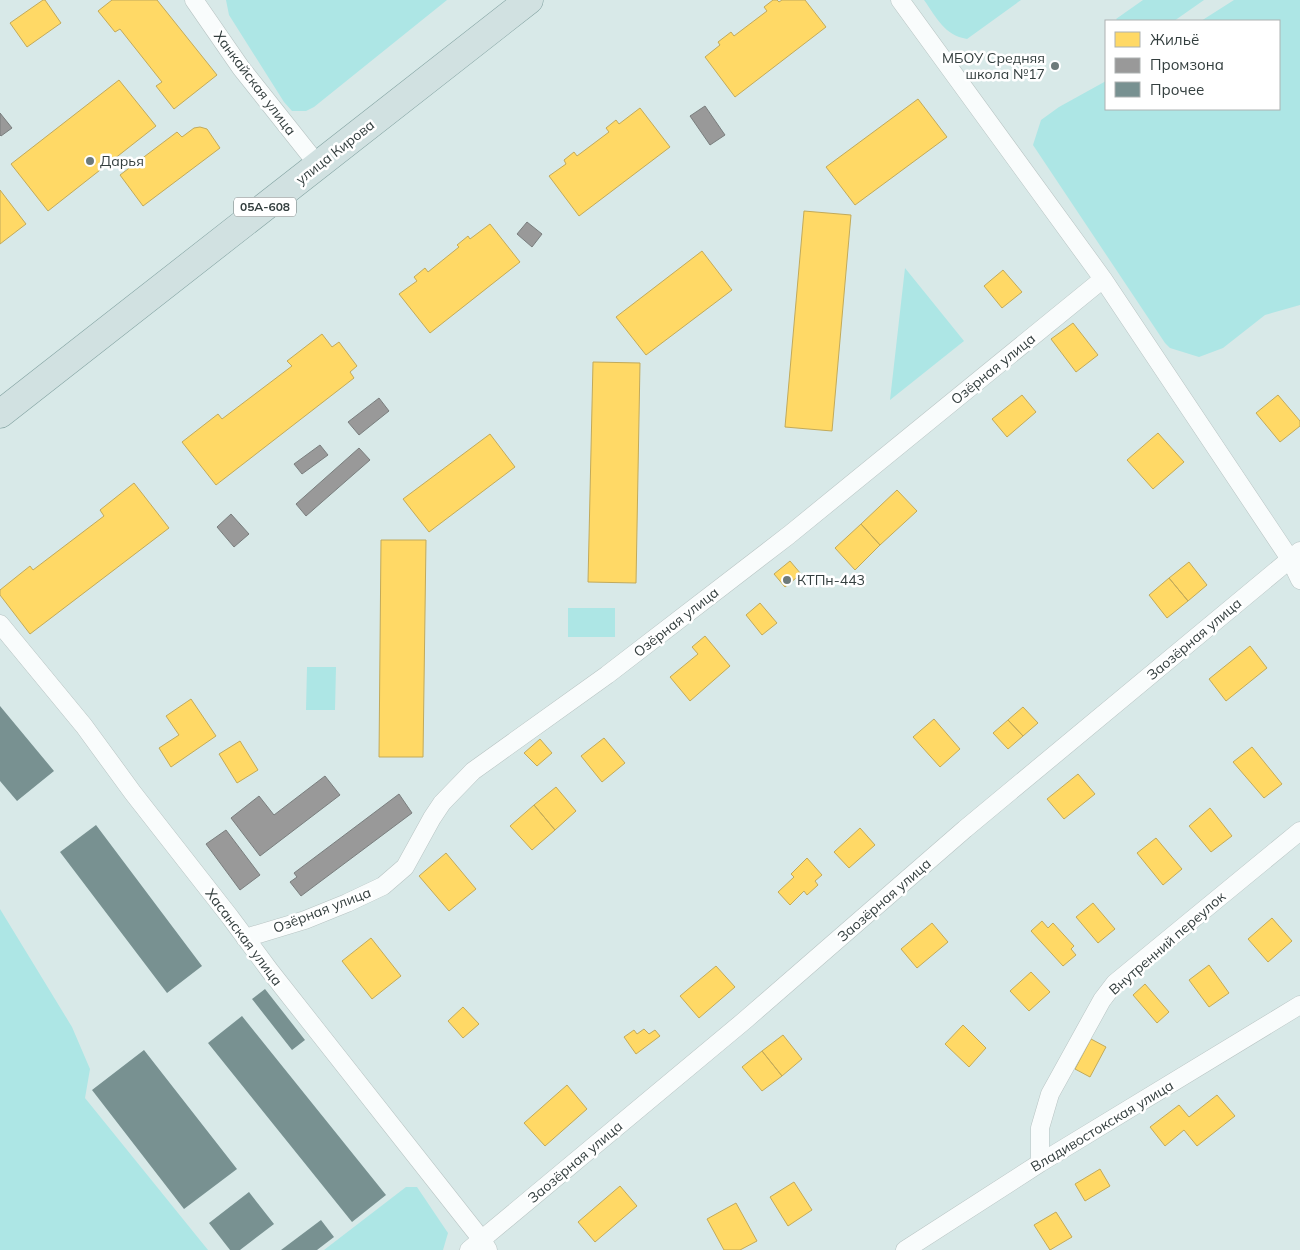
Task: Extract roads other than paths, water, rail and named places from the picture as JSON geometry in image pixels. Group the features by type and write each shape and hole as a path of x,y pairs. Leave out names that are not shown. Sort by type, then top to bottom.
{"main road":[{"name":"улица Кирова","path":"0,414 529,0"}],"street":[{"name":"Ханкайская улица","path":"194,0 241,68 318,165"},
{"path":"900,0 1103,280 1295,555 1300,580"},
{"name":"Озёрная улица","path":"245,938 305,920 348,903 383,886 405,867 442,802 473,771 607,675 789,535 1103,280"},
{"name":"Заозёрная улица","path":"480,1247 744,1022 965,829 1295,555"},
{"name":"Хасанская улица","path":"0,624 84,726 480,1247"},
{"name":"Внутренний переулок","path":"1040,1163 1040,1128 1050,1094 1102,1000 1115,983 1300,831"},
{"name":"Владивостокская улица","path":"905,1250 1040,1163 1300,1005"}],"place":[{"name":"МБОУ Средняя школа №17","path":"1055,66"},
{"name":"Дарья","path":"90,161"},
{"name":"КТПн-443","path":"787,580"}]}
